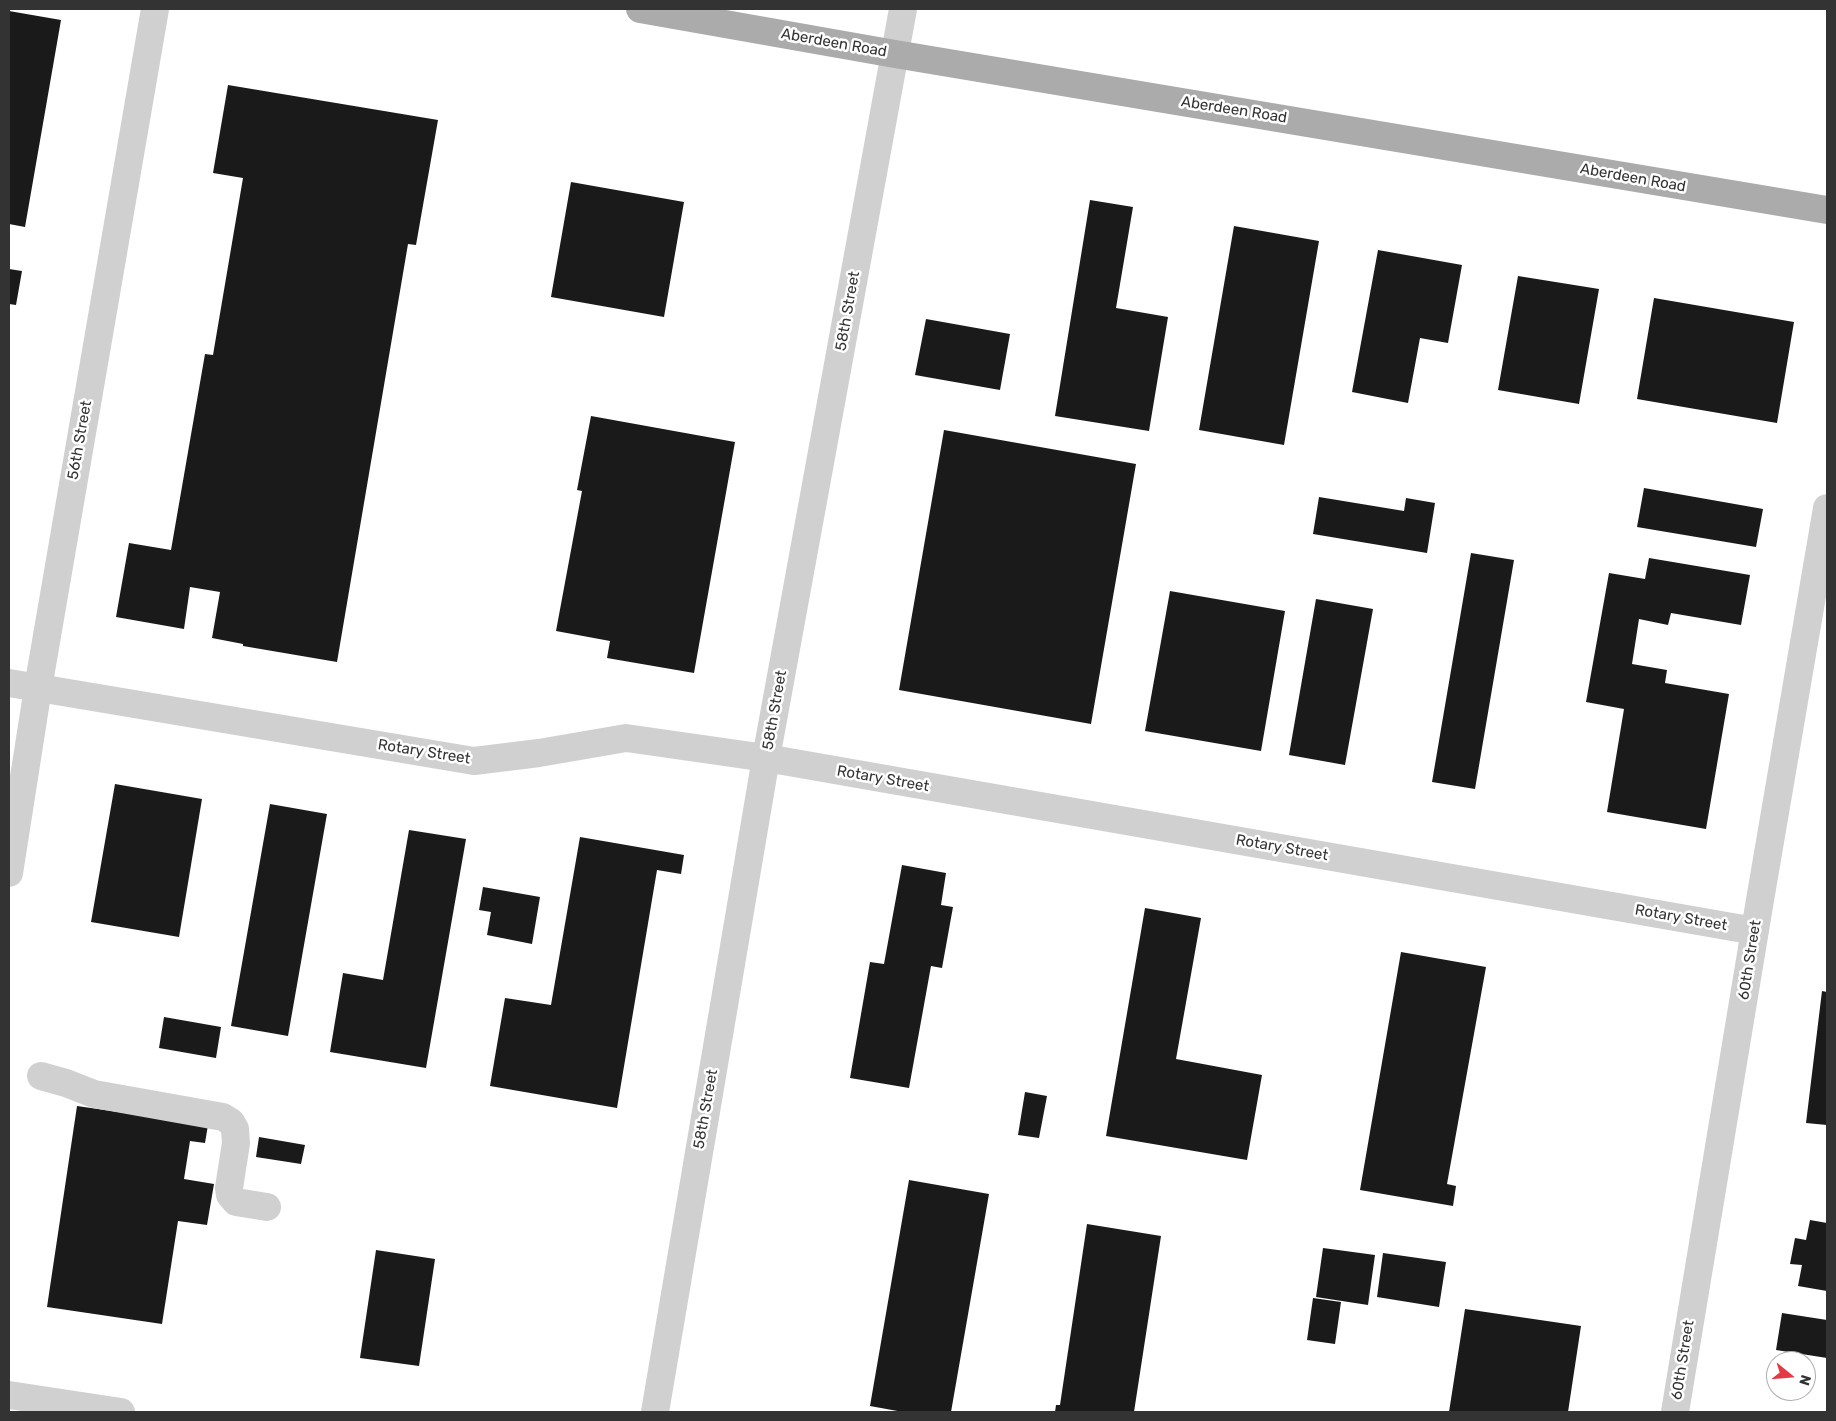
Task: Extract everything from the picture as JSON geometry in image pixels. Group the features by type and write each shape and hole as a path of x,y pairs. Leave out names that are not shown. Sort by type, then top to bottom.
{"main road":[{"name":"Aberdeen Road","path":"640,9 895,54 1827,210"}],"street":[{"name":"56th Street","path":"9,873 38,688 155,9"},
{"name":"58th Street","path":"655,1412 766,758 904,9"},
{"name":"60th Street","path":"1675,1412 1827,508"},
{"name":"Rotary Street","path":"9,683 474,761 539,753 626,738 766,758 1755,931"},
{"path":"41,1076 94,1094 223,1117 231,1122 235,1128 236,1143 229,1188 230,1196 236,1202 267,1207"},
{"path":"9,1395 121,1412"}],"building":[{"path":"9,11 61,20 25,227 9,224"},
{"path":"228,85 438,120 416,245 408,244 337,662 243,646 243,644 212,638 220,592 190,587 184,629 116,617 129,543 171,550 205,354 213,355 243,178 213,173"},
{"path":"571,182 684,202 664,317 551,297"},
{"path":"1090,200 1133,207 1116,308 1168,317 1149,431 1055,416"},
{"path":"1234,226 1319,241 1284,445 1199,430"},
{"path":"1378,250 1462,265 1448,343 1420,338 1408,403 1352,392"},
{"path":"9,269 22,271 16,305 9,304"},
{"path":"1518,276 1599,289 1579,404 1498,390"},
{"path":"1654,298 1794,322 1777,423 1637,399"},
{"path":"926,319 1010,334 1000,390 915,375"},
{"path":"591,416 735,442 694,673 607,658 610,641 556,631 582,491 577,490"},
{"path":"944,430 1136,464 1091,724 899,690"},
{"path":"1644,488 1763,509 1756,547 1637,527"},
{"path":"1319,497 1404,511 1406,498 1435,503 1427,553 1313,534"},
{"path":"1471,553 1514,560 1475,789 1432,782"},
{"path":"1649,558 1750,575 1741,625 1671,613 1668,625 1639,619 1632,664 1667,670 1665,683 1729,694 1706,829 1607,812 1624,709 1586,702 1609,573 1645,579"},
{"path":"1170,591 1285,611 1261,751 1145,731"},
{"path":"1316,599 1373,609 1345,765 1289,755"},
{"path":"115,784 202,799 179,937 91,922"},
{"path":"270,804 327,814 288,1036 231,1026"},
{"path":"409,830 466,839 426,1068 330,1052 343,973 383,980"},
{"path":"580,837 684,855 681,874 657,870 617,1108 490,1086 505,998 551,1005"},
{"path":"902,865 946,873 941,905 953,907 942,968 931,966 909,1088 850,1078 870,962 884,964"},
{"path":"483,887 540,897 532,944 487,935 491,912 479,910"},
{"path":"1145,908 1201,918 1176,1059 1262,1075 1247,1160 1106,1136"},
{"path":"1401,952 1486,967 1447,1184 1456,1186 1453,1206 1360,1190"},
{"path":"1822,991 1827,992 1827,1125 1806,1123"},
{"path":"164,1017 221,1027 216,1058 159,1048"},
{"path":"1025,1092 1047,1096 1039,1138 1018,1135"},
{"path":"77,1106 208,1125 205,1143 190,1141 184,1179 214,1184 207,1225 178,1221 162,1324 47,1307"},
{"path":"259,1137 305,1145 301,1164 256,1157"},
{"path":"909,1180 989,1194 951,1412 903,1412 870,1406"},
{"path":"1810,1220 1827,1223 1827,1291 1798,1286 1802,1265 1790,1264 1795,1238 1806,1240"},
{"path":"1087,1224 1161,1236 1134,1412 1055,1412 1056,1405 1060,1405"},
{"path":"1323,1248 1375,1255 1368,1305 1316,1297"},
{"path":"376,1250 435,1259 419,1366 360,1358"},
{"path":"1383,1253 1446,1262 1439,1307 1377,1297"},
{"path":"1313,1298 1341,1302 1335,1344 1307,1340"},
{"path":"1465,1309 1581,1326 1568,1412 1449,1412"},
{"path":"1782,1313 1827,1320 1827,1358 1816,1356 1816,1351 1776,1350"}]}
